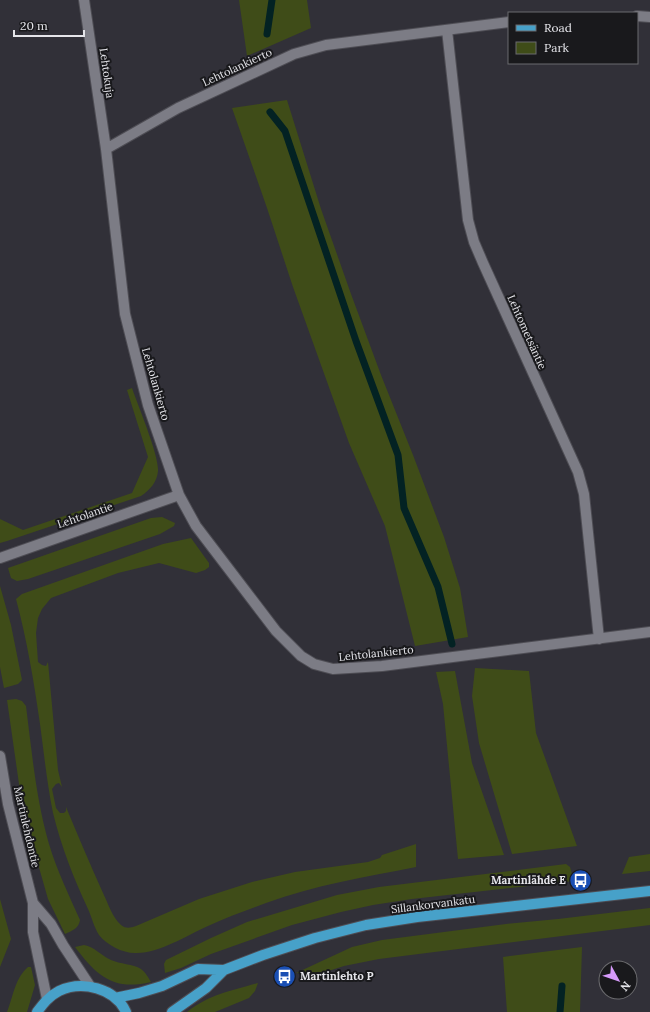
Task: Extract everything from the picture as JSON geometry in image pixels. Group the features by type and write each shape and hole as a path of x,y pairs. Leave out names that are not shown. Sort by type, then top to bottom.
{"main road":[{"name":"Sillankorvankatu","path":"115,998 156,988 198,969 224,970 263,955 315,938 366,925 417,917 650,890"},
{"name":"Sillankorvankatu","path":"172,1012 206,988 224,970"},
{"path":"36,1012 47,999 59,991 74,986 90,986 102,990 115,998 126,1012"}],"street":[{"name":"Lehtokuja","path":"84,0 106,149"},
{"path":"638,16 650,17"},
{"name":"Lehtolankierto","path":"508,22 326,45 294,54 178,108 106,149 125,314 148,405 179,495 196,526 276,631 301,656 314,664 332,669 382,666 650,632"},
{"name":"Lehtometsäntie","path":"446,30 468,220 474,242 578,472 584,494 599,639"},
{"name":"Lehtolantie","path":"0,558 179,495"},
{"name":"Martinlehdontie","path":"0,756 8,804 33,903 33,932 47,999"},
{"name":"Martinlehdontie","path":"33,903 51,924 90,986"}],"green space":[{"path":"239,0 307,0 311,28 247,56"},
{"path":"287,100 321,209 351,294 444,537 460,588 468,637 415,646 385,526 349,443 293,287 232,108"},
{"path":"132,388 152,442 157,464 158,471 155,482 150,488 141,496 0,543 0,519 23,530 132,493 148,457 127,390"},
{"path":"162,517 175,523 174,526 160,534 28,579 17,581 11,578 8,568 151,518"},
{"path":"191,538 209,563 209,567 205,570 196,573 159,563 118,573 51,598 42,609 38,618 36,633 38,662 46,666 48,662 58,770 62,787 59,783 52,789 56,808 60,813 64,813 66,811 66,807 110,910 115,918 126,928 132,927 199,899 252,882 295,872 368,862 380,858 382,855 416,844 416,867 303,891 222,920 163,947 144,952 130,953 115,948 99,935 73,874 60,838 53,813 47,780 38,708 30,661 16,599 22,594 163,544"},
{"path":"0,586 11,625 22,680 18,684 4,688 0,667"},
{"path":"475,668 529,671 536,733 577,846 512,854 479,743 472,696"},
{"path":"455,671 472,763 504,855 458,859 443,704 436,672"},
{"path":"16,699 22,701 26,706 32,758 49,844 59,873 80,920 77,927 65,934 48,899 30,836 20,791 7,700"},
{"path":"650,854 650,871 622,874 629,857"},
{"path":"566,864 570,867 574,881 412,899 341,912 292,925 211,954 181,968 165,973 164,964 166,960 211,938 247,922 337,895 379,887"},
{"path":"0,899 11,939 0,967"},
{"path":"650,908 650,925 379,959 344,966 316,975 296,973 352,947 382,940"},
{"path":"84,945 91,947 111,960 141,969 151,982 126,984 116,983 107,979 91,966 75,947"},
{"path":"582,947 580,1012 507,1012 503,957"},
{"path":"28,967 31,967 35,985 27,1012 7,1012 17,982"},
{"path":"258,983 255,991 249,998 215,1012 187,1012 212,997"}],"waterway":[{"path":"267,34 272,0"},
{"path":"270,112 285,131 356,341 398,455 404,508 438,587 452,644"},
{"path":"560,1012 562,986"}],"place":[{"name":"Martinlähde E","path":"581,880"},
{"name":"Martinlehto P","path":"285,976"}]}
